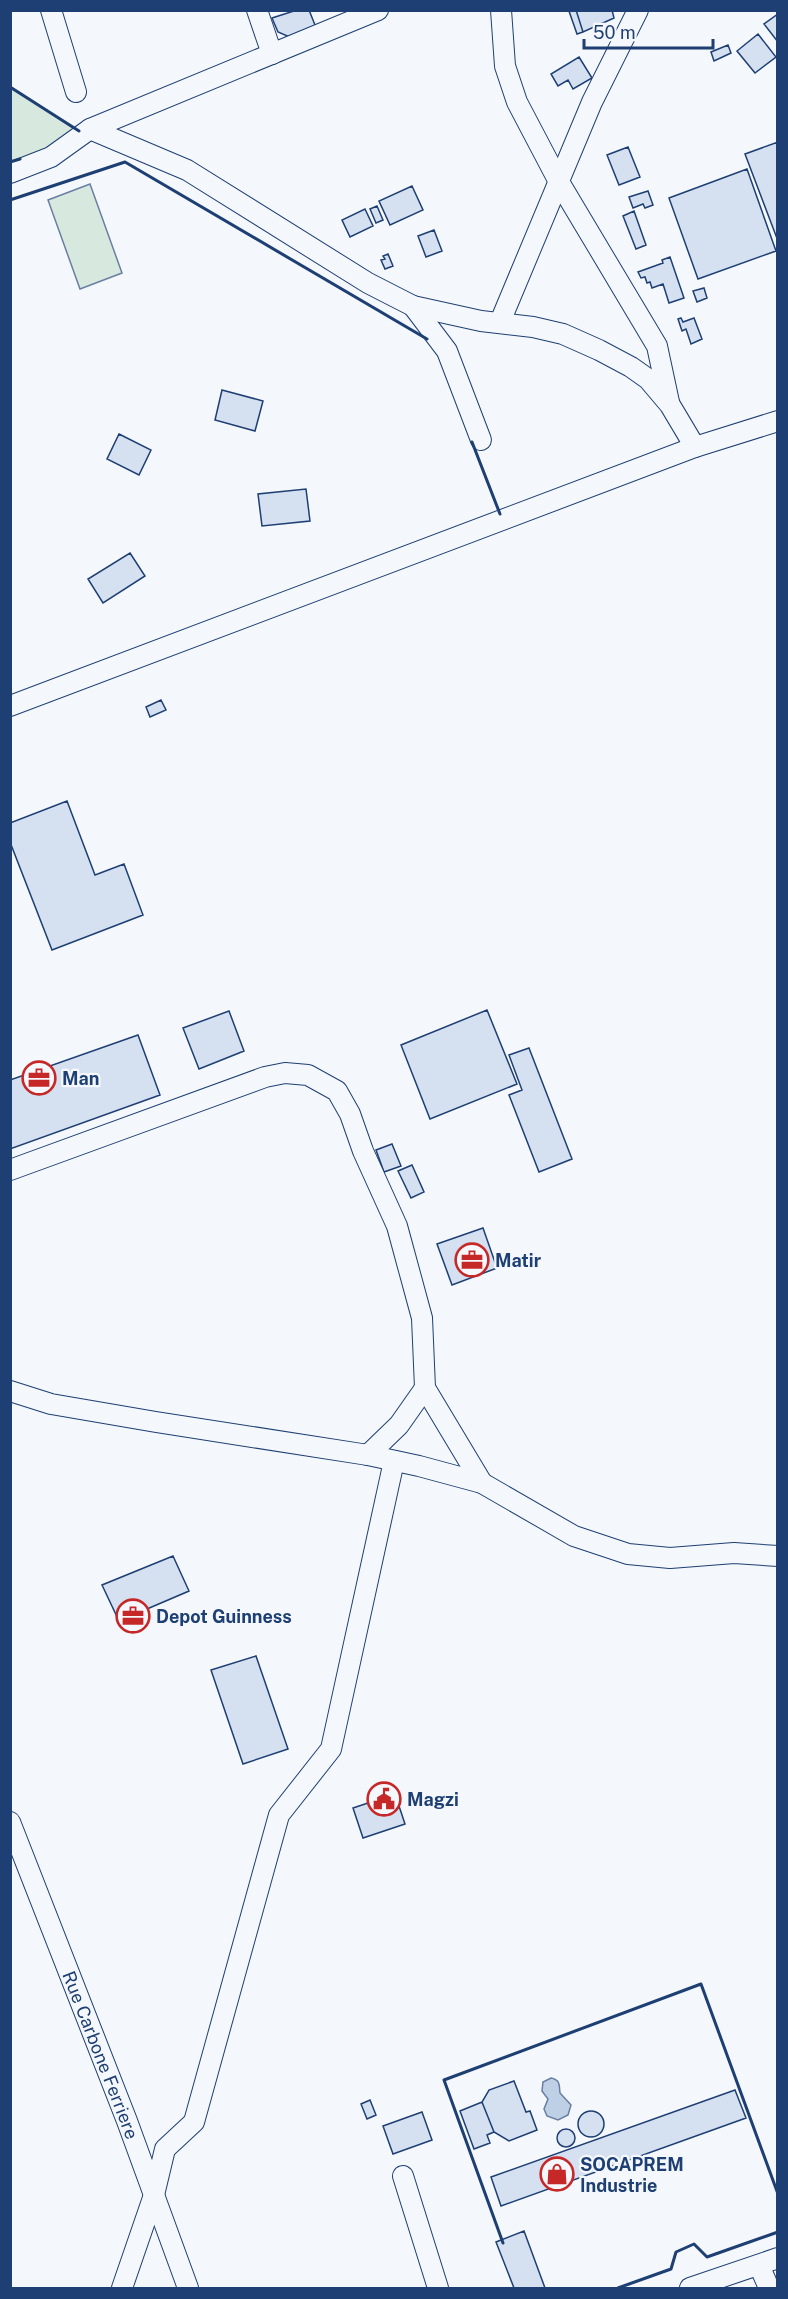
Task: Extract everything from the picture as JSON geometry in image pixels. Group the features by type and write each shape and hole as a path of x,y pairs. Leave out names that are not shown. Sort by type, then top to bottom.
{"street":[{"path":"51,10 76,92"},
{"path":"257,10 272,54"},
{"path":"10,173 51,158 90,129 378,10"},
{"path":"500,322 592,102 638,10"},
{"path":"498,13 505,66 517,102 560,182 657,346 670,405"},
{"path":"90,129 187,170 368,284 413,306 481,321 533,327 563,334 631,367 648,379 670,405 695,447"},
{"path":"413,306 447,351 482,440"},
{"path":"10,706 695,447 777,421"},
{"path":"10,1170 265,1077 285,1073 308,1076 337,1091 350,1114 363,1151 397,1226 422,1318 425,1388 482,1483"},
{"path":"368,1455 399,1425 425,1388"},
{"path":"10,1391 51,1404 368,1455 482,1483 574,1536 628,1554 670,1558 734,1553 777,1556"},
{"path":"122,2289 154,2195 165,2149 194,2122 279,1815 331,1749 394,1461"},
{"name":"Rue Carbone Ferriere","path":"10,1822 188,2289"},
{"path":"404,2176 438,2289"},
{"path":"690,2289 768,2262 769,2289"}],"shaded area":[{"path":"11,87 87,137 11,162"},
{"path":"90,184 122,273 80,289 48,200"}],"water":[{"path":"551,2078 558,2082 560,2093 571,2105 568,2115 558,2120 547,2116 544,2109 548,2099 542,2091 543,2082"}],"building":[{"path":"297,10 309,10 317,30 294,39 278,32 272,18"},
{"path":"576,10 612,10 614,18 583,32"},
{"path":"576,10 583,32 577,34 569,11"},
{"path":"778,14 778,42 764,24"},
{"path":"758,34 776,57 755,73 737,51"},
{"path":"728,45 731,53 714,61 711,52"},
{"path":"579,57 592,78 573,89 568,80 558,86 551,74"},
{"path":"778,142 778,241 745,154"},
{"path":"628,147 640,177 619,185 607,155"},
{"path":"747,169 776,251 698,279 669,198"},
{"path":"412,186 423,210 390,225 379,201"},
{"path":"648,191 653,205 645,208 643,204 633,208 629,197"},
{"path":"377,206 383,220 376,223 370,209"},
{"path":"365,209 373,226 350,237 342,220"},
{"path":"634,211 646,245 636,249 623,216"},
{"path":"434,230 442,251 426,257 418,236"},
{"path":"388,254 393,266 385,269 381,260 385,259 383,256"},
{"path":"670,257 684,298 669,303 663,284 652,288 650,282 647,283 645,277 641,278 638,272 663,263 662,260"},
{"path":"704,288 707,298 697,302 693,291"},
{"path":"681,318 683,322 694,318 702,339 691,344 686,329 682,331 678,319"},
{"path":"222,390 263,401 255,431 215,420"},
{"path":"119,434 151,450 139,475 107,459"},
{"path":"306,489 310,521 262,526 258,494"},
{"path":"130,553 145,576 103,603 88,579"},
{"path":"161,700 166,710 150,717 146,707"},
{"path":"67,801 95,875 124,864 143,915 52,950 10,842 10,823"},
{"path":"487,1010 517,1084 430,1119 401,1045"},
{"path":"229,1011 244,1051 199,1069 183,1028"},
{"path":"138,1035 160,1095 10,1149 10,1080"},
{"path":"529,1048 572,1159 539,1172 509,1095 522,1090 509,1055"},
{"path":"392,1144 401,1166 384,1172 376,1150"},
{"path":"412,1165 424,1192 411,1198 398,1171"},
{"path":"483,1228 497,1268 452,1285 437,1244"},
{"path":"173,1556 189,1591 119,1621 102,1585"},
{"path":"256,1656 288,1749 243,1764 211,1670"},
{"path":"395,1794 405,1824 363,1838 353,1808"},
{"path":"514,2081 526,2112 530,2111 537,2130 509,2141 494,2132 482,2102 489,2090"},
{"path":"735,2090 746,2118 501,2206 491,2177"},
{"path":"370,2100 376,2115 367,2119 361,2104"},
{"path":"482,2102 494,2132 487,2135 490,2143 474,2149 460,2111"},
{"path":"591,2111 600,2115 604,2124 600,2133 591,2137 582,2133 578,2124 582,2115"},
{"path":"422,2112 432,2140 393,2154 383,2126"},
{"path":"566,2129 572,2132 575,2138 572,2144 566,2147 560,2144 557,2138 560,2132"},
{"path":"524,2231 545,2288 514,2288 496,2242"}],"wall":[{"path":"10,87 79,131"},
{"path":"10,162 20,159"},
{"path":"10,200 125,162 427,339"},
{"path":"472,442 500,514"},
{"path":"503,2243 444,2080 701,1984 778,2194"},
{"path":"618,2288 671,2269 676,2252 694,2244 707,2257 778,2232"}],"place":[{"name":"Man","path":"39,1078"},
{"name":"Matir","path":"472,1260"},
{"name":"Depot Guinness","path":"133,1616"},
{"name":"Magzi","path":"384,1799"},
{"name":"SOCAPREM Industrie","path":"557,2174"}]}
